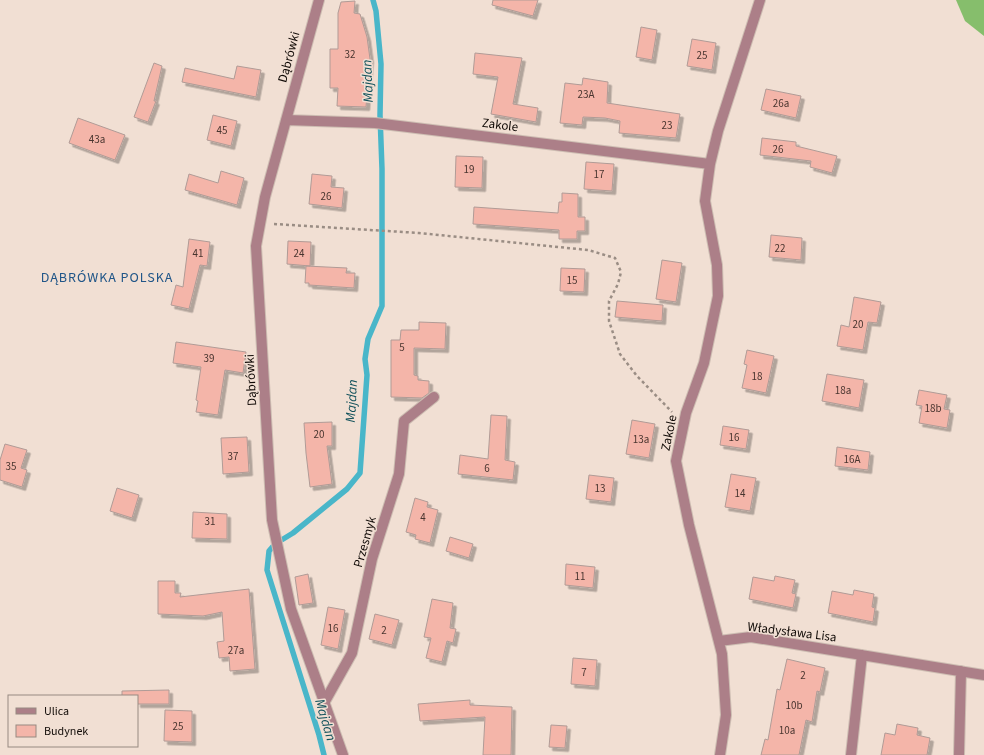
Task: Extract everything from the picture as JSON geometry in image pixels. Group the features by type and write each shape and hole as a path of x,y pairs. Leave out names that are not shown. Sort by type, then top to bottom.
{"street":[{"name":"Dąbrówki","path":"318,0 265,196 256,246 272,520 291,609 343,755"},
{"name":"Zakole","path":"720,755 726,715 722,654 689,525 676,461 686,413 704,363 718,296 717,265 706,202 710,164 718,131 760,0"},
{"name":"Zakole","path":"286,120 380,124 710,164"},
{"name":"Przesmyk","path":"324,702 352,653 372,559 399,474 404,421 434,397"},
{"name":"Władysława Lisa","path":"719,641 751,637 984,675"},
{"path":"851,755 862,655"},
{"path":"959,755 961,671"}],"path":[{"path":"260,223 427,233 588,250 615,258 621,272 618,284 609,301 609,321 620,354 637,376 684,423"}],"green space":[{"path":"956,0 984,0 984,36 965,21"}],"building":[{"path":"493,0 538,0 533,16 492,5"},
{"path":"355,1 354,13 360,14 367,37 370,59 366,107 337,106 338,88 330,88 330,49 338,49 338,13 341,2"},
{"path":"641,27 657,30 652,60 636,57"},
{"path":"692,39 716,43 712,70 687,66"},
{"path":"475,53 522,58 513,104 538,108 536,122 491,114 498,77 473,74"},
{"path":"154,63 162,66 154,101 156,101 148,122 134,117"},
{"path":"237,66 261,70 256,97 182,82 185,68 234,79"},
{"path":"583,78 608,82 607,103 680,114 676,138 619,133 620,121 605,118 583,117 582,125 560,123 565,83 582,85"},
{"path":"766,89 801,96 796,118 761,110"},
{"path":"213,115 237,121 231,146 207,140"},
{"path":"78,118 125,135 115,160 69,143"},
{"path":"762,138 796,142 796,146 837,156 832,173 810,167 811,161 760,155"},
{"path":"456,156 483,157 482,188 455,187"},
{"path":"586,162 614,164 612,191 584,189"},
{"path":"221,171 244,178 237,205 185,190 189,174 218,183"},
{"path":"312,174 332,176 331,187 344,188 342,208 309,204"},
{"path":"562,193 578,194 578,217 585,217 585,231 577,231 577,239 559,239 559,230 473,224 474,207 558,213 559,202 562,202"},
{"path":"771,235 802,238 801,260 769,257"},
{"path":"189,239 210,242 207,266 200,265 189,309 171,305 176,285 183,287"},
{"path":"288,241 311,242 310,266 287,264"},
{"path":"662,260 682,263 676,302 656,299"},
{"path":"306,266 347,268 346,273 355,273 354,288 309,285 309,283 305,283"},
{"path":"561,268 585,269 584,292 560,291"},
{"path":"854,297 881,302 877,323 868,322 863,350 837,346 841,325 849,327"},
{"path":"617,301 663,305 662,321 615,317"},
{"path":"419,322 446,323 445,349 414,348 414,375 418,376 418,380 429,381 429,393 422,398 391,397 391,340 400,340 401,330 419,330"},
{"path":"176,342 246,352 243,373 225,370 218,415 196,412 198,401 196,400 201,367 173,363"},
{"path":"747,350 774,356 766,393 742,388 747,365 744,364"},
{"path":"827,374 864,380 859,408 822,401"},
{"path":"919,390 947,395 944,409 950,410 947,428 919,423 922,406 916,405"},
{"path":"491,415 507,416 505,460 515,462 513,480 458,474 460,455 488,459"},
{"path":"632,420 655,424 649,458 626,454"},
{"path":"332,422 332,446 327,446 332,484 310,487 304,423"},
{"path":"723,426 749,430 746,449 720,445"},
{"path":"247,437 249,472 223,474 221,438"},
{"path":"5,444 27,450 21,468 27,470 22,487 0,480 0,460"},
{"path":"837,447 870,452 868,470 835,466"},
{"path":"731,474 756,478 750,511 725,507"},
{"path":"589,475 614,478 611,502 586,499"},
{"path":"117,488 139,495 132,518 110,511"},
{"path":"415,498 428,502 427,507 438,510 430,543 415,539 416,535 406,532"},
{"path":"193,512 227,514 227,539 192,538"},
{"path":"450,537 473,544 469,558 446,551"},
{"path":"566,564 595,567 593,588 565,585"},
{"path":"308,574 313,603 299,605 295,577"},
{"path":"775,576 795,580 792,593 796,594 793,608 749,599 753,577 774,581"},
{"path":"158,581 175,581 175,593 181,593 180,597 249,589 255,669 230,671 229,657 219,658 217,642 224,641 222,612 203,616 158,614"},
{"path":"854,590 874,594 872,607 875,608 873,622 828,613 832,591 853,595"},
{"path":"432,599 453,603 450,628 456,629 453,643 447,641 442,662 426,658 431,638 424,637"},
{"path":"328,607 345,610 338,649 321,645"},
{"path":"375,614 399,620 392,645 369,639"},
{"path":"573,658 597,660 595,686 571,684"},
{"path":"787,659 825,668 820,692 817,691 812,722 806,720 799,755 761,755 765,739 768,740 777,689 780,690"},
{"path":"169,690 169,704 138,704 138,695 122,695 122,691"},
{"path":"470,700 470,705 512,707 511,755 483,755 485,717 420,721 418,704"},
{"path":"165,710 192,711 192,742 164,741"},
{"path":"897,724 918,728 917,735 930,738 927,755 881,755 885,733 895,735"},
{"path":"551,725 567,726 565,748 549,747"}],"waterway":[{"name":"Majdan","path":"324,755 267,570 269,551 275,544 293,533 347,489 360,473 367,375 365,359 368,339 382,306 382,169 380,115 381,64 376,11 373,0"}],"district":[{"name":"DĄBRÓWKA POLSKA","path":"107,278"}]}
